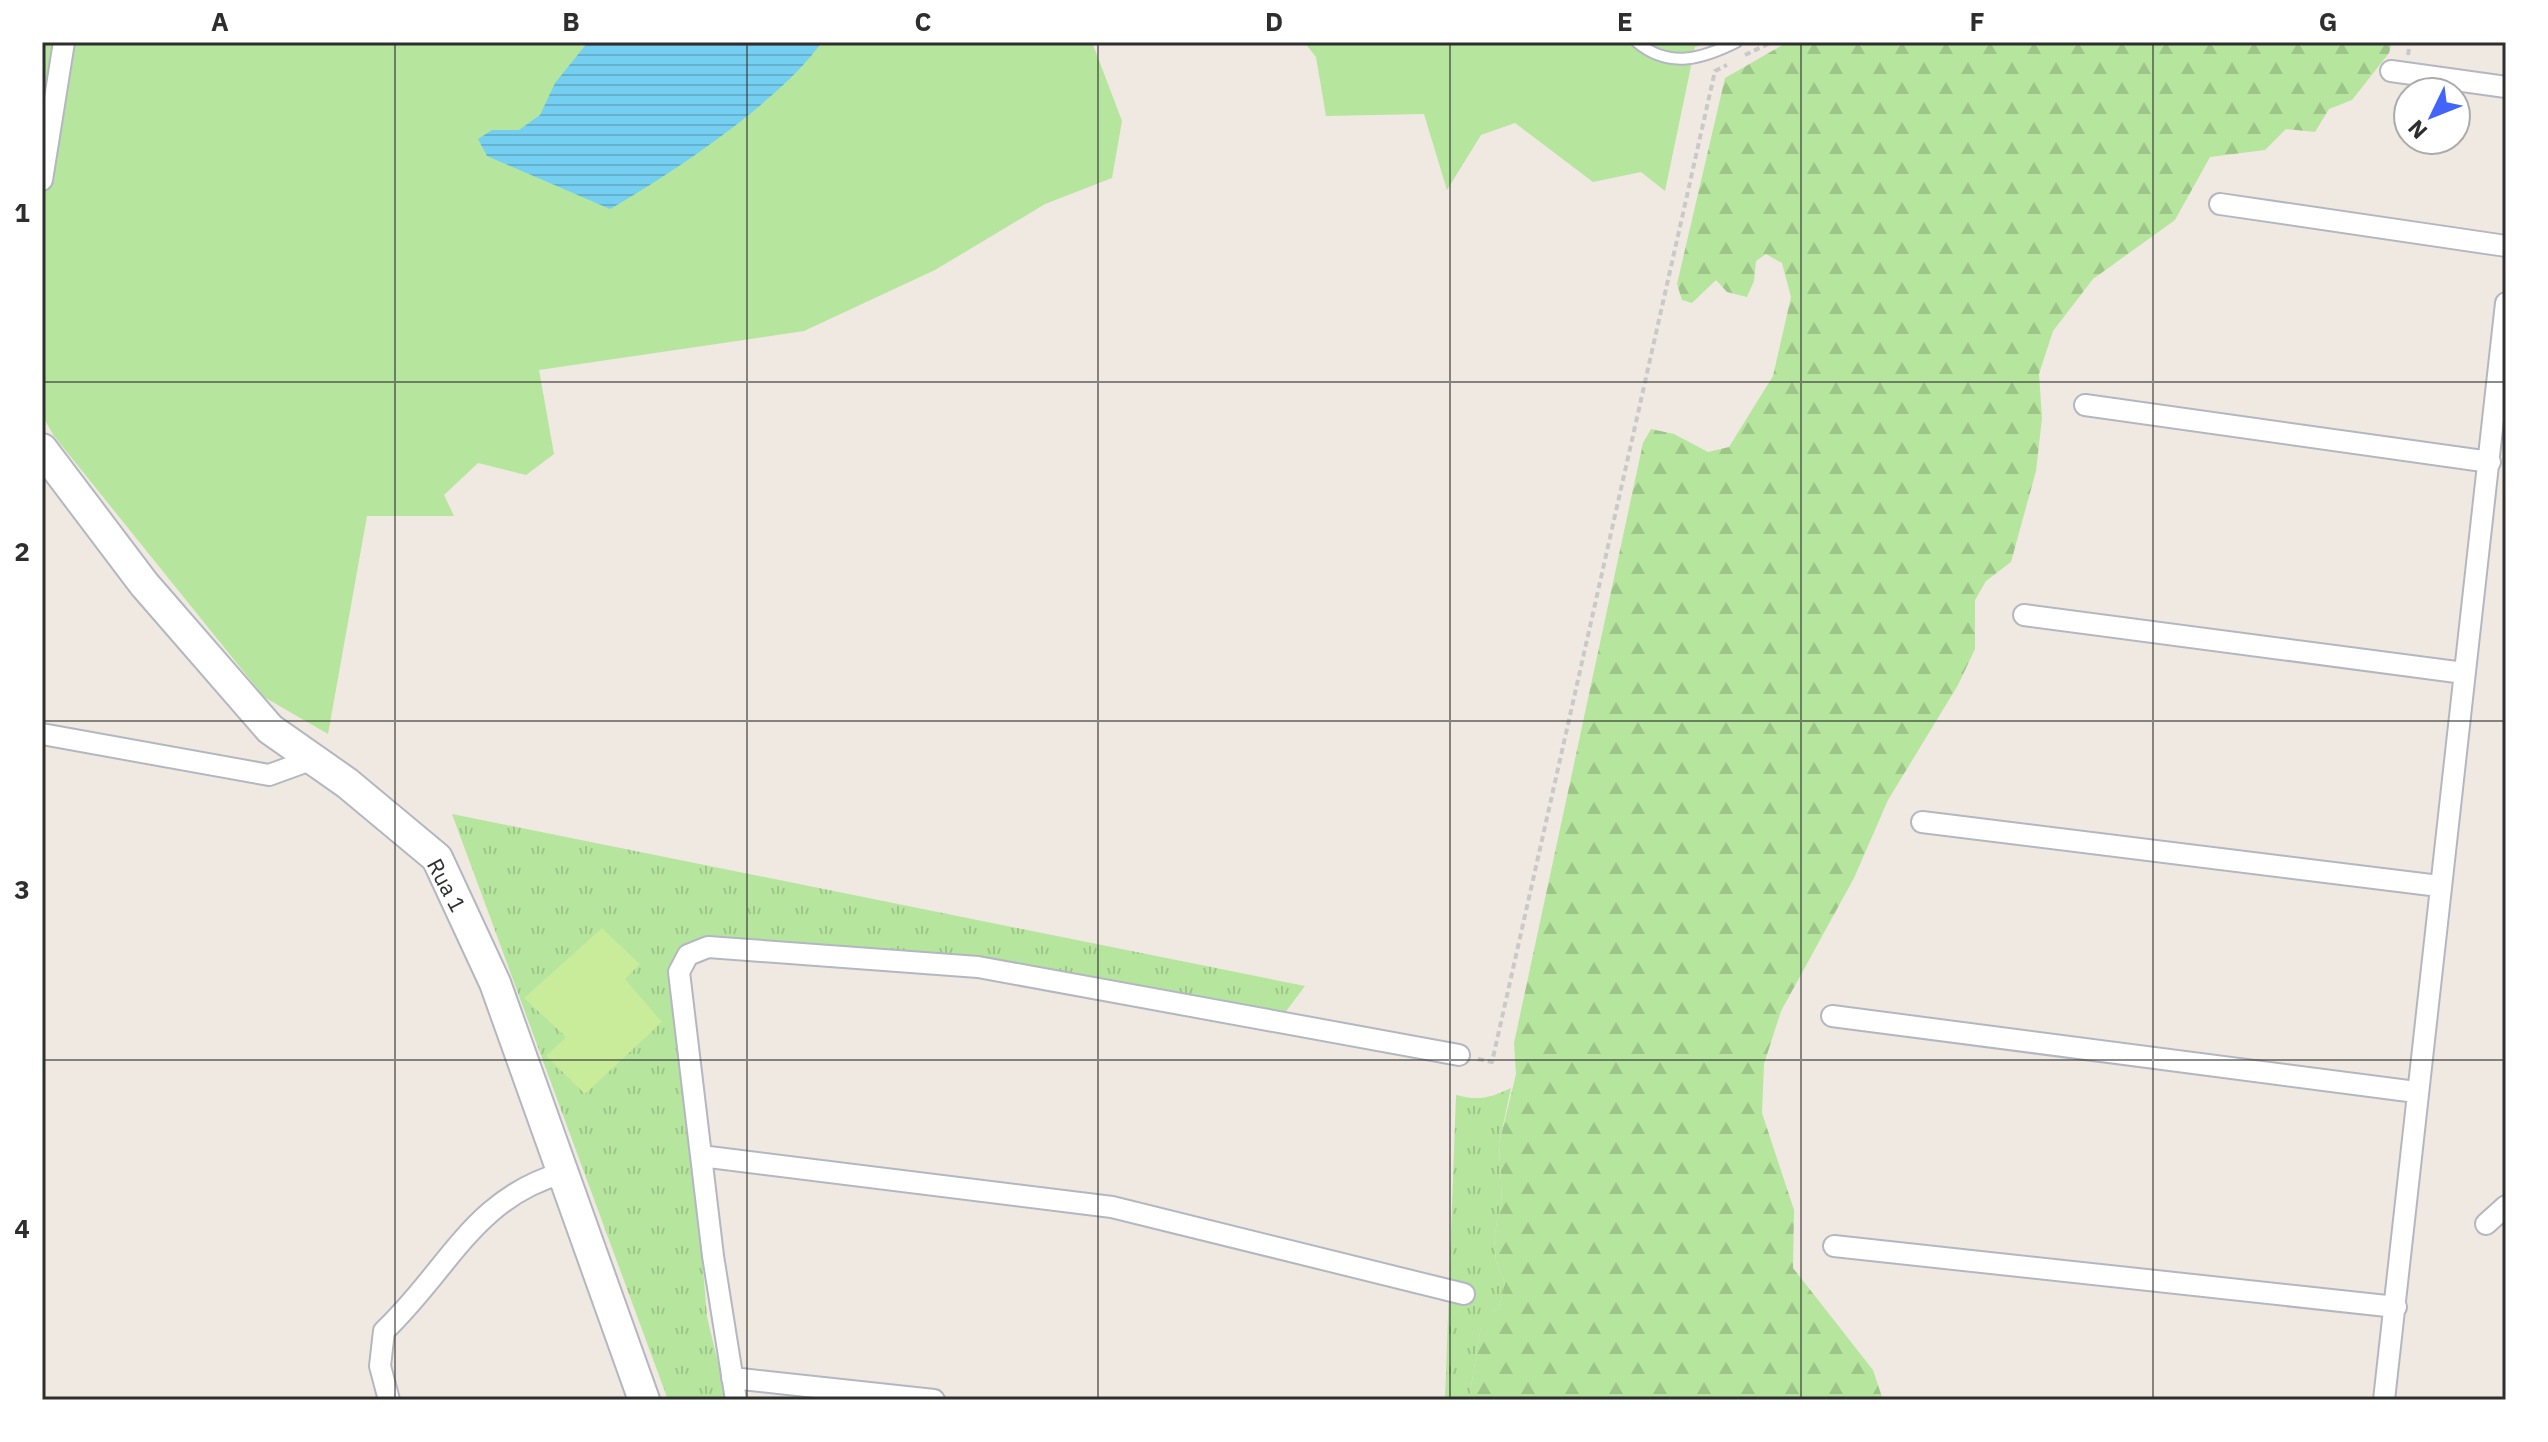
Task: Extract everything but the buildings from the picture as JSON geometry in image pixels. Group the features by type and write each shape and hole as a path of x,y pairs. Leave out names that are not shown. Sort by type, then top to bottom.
{"street":[{"path":"42,180 64,42"},
{"path":"2391,71 2506,87"},
{"path":"2220,204 2506,246"},
{"path":"2384,1400 2506,303"},
{"path":"2085,405 2490,462"},
{"name":"Rua 1","path":"42,449 144,584 270,729 313,759 437,858 495,983 644,1400"},
{"path":"2024,615 2464,673"},
{"path":"42,734 269,775 313,759"},
{"path":"1922,822 2439,886"},
{"path":"736,1400 701,1156 679,972 688,955 708,947 978,967 1459,1055"},
{"path":"1832,1016 2416,1092"},
{"path":"701,1156 1112,1207 1464,1294"},
{"path":"389,1400 380,1366 384,1331 407,1309 492,1207 537,1180 563,1173"},
{"path":"2486,1224 2506,1206"},
{"path":"1834,1246 2396,1307"},
{"path":"732,1378 934,1400"}],"lane":[{"path":"1637,42 1662,56 1693,59 1736,42"}],"path":[{"path":"1743,56 1772,42"},
{"path":"1459,1055 1492,1062 1715,71 1729,63"}],"green space":[{"path":"42,42 1092,42 1122,121 1112,178 1045,204 935,270 804,331 539,370 554,454 526,475 478,463 444,495 454,516 367,516 328,734 264,697 54,436 42,415"},
{"path":"1304,42 1710,42 1695,47 1665,191 1641,172 1593,182 1515,123 1481,135 1447,190 1424,114 1326,116 1316,57"},
{"path":"1788,42 2392,42 2389,53 2352,100 2329,109 2315,132 2286,129 2265,150 2210,157 2175,220 2093,279 2053,331 2039,374 2042,418 2036,471 2011,562 1986,581 1975,600 1975,649 1958,685 1888,800 1854,878 1781,1011 1764,1064 1762,1113 1794,1210 1793,1268 1873,1370 1883,1400 1469,1400 1481,1325 1499,1307 1505,1283 1496,1262 1494,1236 1502,1202 1499,1144 1516,1074 1514,1043 1643,443 1651,429 1674,434 1708,452 1729,447 1773,376 1791,297 1782,263 1766,254 1756,261 1754,281 1747,297 1727,292 1716,280 1692,303 1682,300 1677,284 1725,78"},
{"path":"452,814 1305,986 1278,1022 870,959 708,947 679,973 707,1317 727,1400 668,1400"},
{"path":"602,928 640,964 625,979 662,1022 585,1094 546,1056 566,1037 524,998"},
{"path":"1511,1088 1499,1144 1502,1202 1494,1236 1496,1262 1505,1283 1499,1307 1481,1326 1469,1400 1445,1400 1456,1095 1484,1098"}],"water":[{"path":"588,42 822,42 780,88 724,134 610,209 487,156 478,139 492,130 519,130 540,115 555,83"}]}
